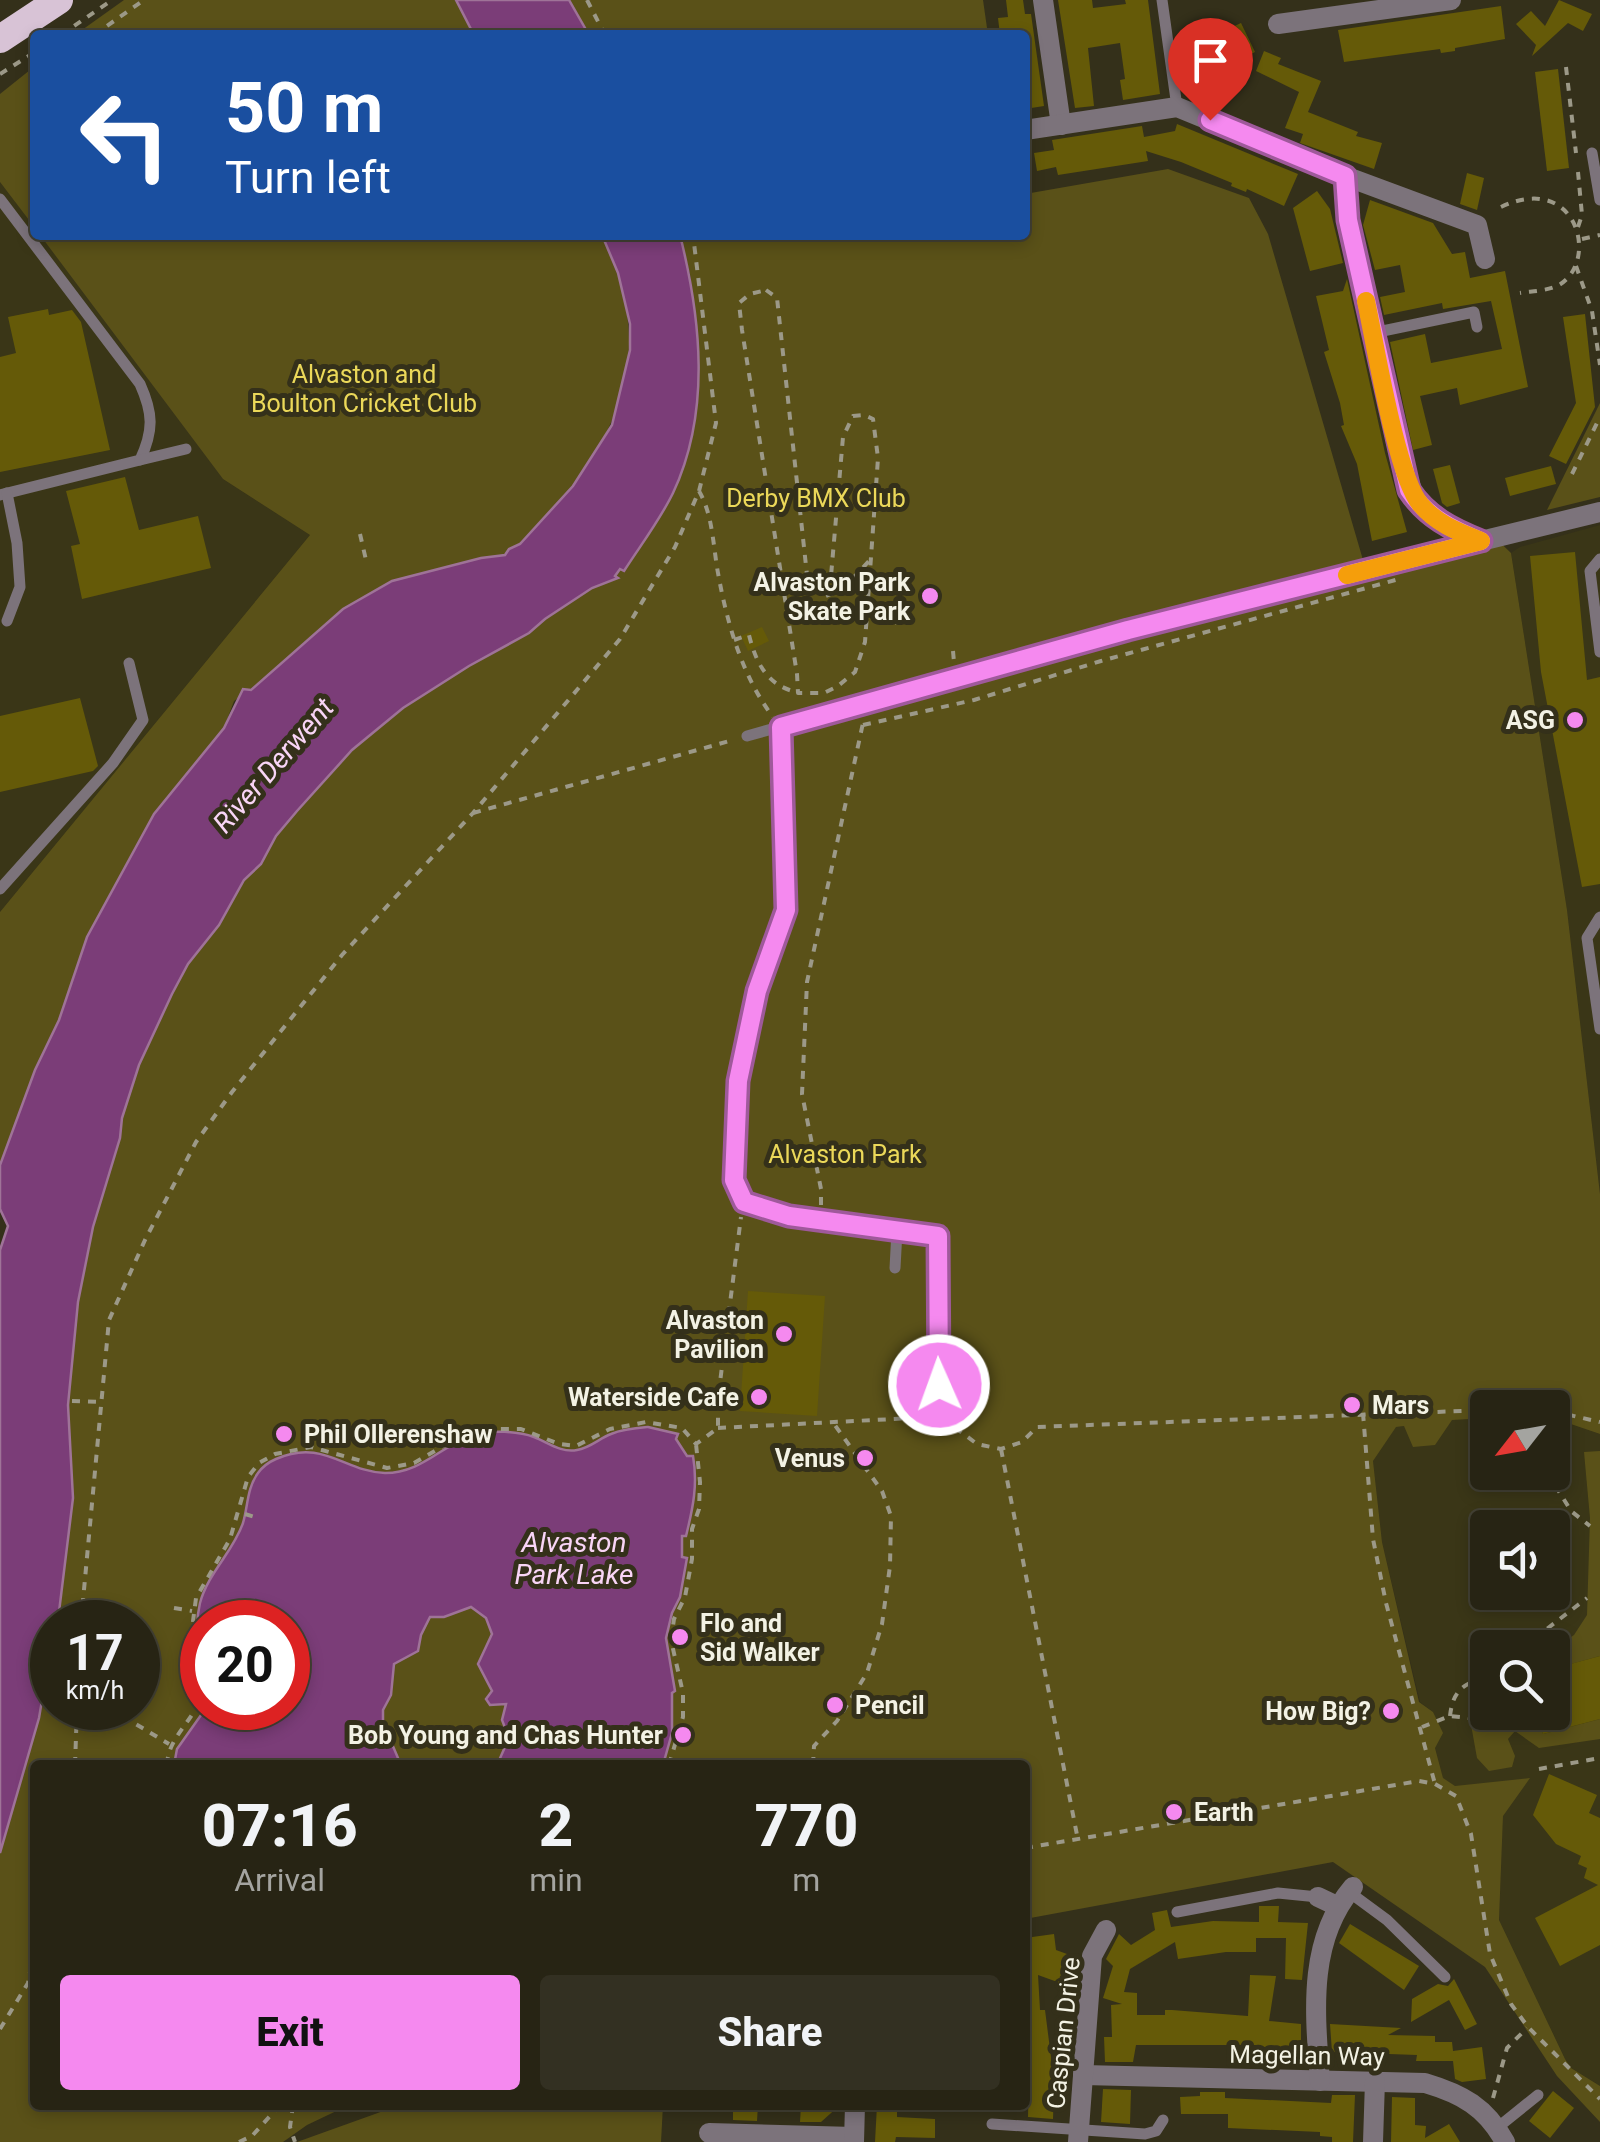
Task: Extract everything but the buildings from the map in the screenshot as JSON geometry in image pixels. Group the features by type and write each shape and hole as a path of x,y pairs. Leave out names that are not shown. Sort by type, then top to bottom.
{"highway":[{"path":"0,39 58,0"}],"street":[{"path":"1043,0 1061,125"},
{"path":"1278,24 1352,6 1451,0"},
{"path":"1030,129 1176,107 1477,225 1485,259"},
{"path":"1345,176 1348,220 1409,490 1433,517 1450,529 1481,541 1600,512"},
{"path":"1320,2081 1315,2014 1318,1969 1339,1895"},
{"name":"Caspian Drive","path":"1078,2136 1092,1956 1106,1930"},
{"name":"Magellan Way","path":"1083,2075 1425,2083 1455,2092 1482,2108 1501,2135"},
{"path":"1373,2142 1375,2081"},
{"path":"709,2138 854,2140 854,2110"}],"lane":[{"path":"1162,0 1176,107"},
{"path":"1592,153 1600,200"},
{"path":"0,198 30,238"},
{"path":"32,240 140,384 152,413 150,438 140,460"},
{"path":"1373,334 1474,312 1477,327"},
{"path":"7,621 20,587 16,543 3,494 186,449"},
{"path":"747,736 1128,630 1481,541"},
{"path":"1600,558 1590,571 1600,652"},
{"path":"0,889 113,763 143,720 129,663"},
{"path":"781,727 786,910 757,991 738,1081 734,1180 744,1202 789,1216 938,1236 939,1385"},
{"path":"1600,917 1587,938 1600,1030"},
{"path":"895,1268 897,1230"},
{"path":"1177,1912 1278,1893 1339,1895 1387,1920 1446,1978"},
{"path":"1501,2135 1538,2094"},
{"path":"992,2124 1078,2136 1145,2134 1156,2131 1163,2120"}],"path":[{"path":"67,30 112,0"},
{"path":"101,30 144,0"},
{"path":"587,0 602,30"},
{"path":"0,74 30,55"},
{"path":"1566,67 1582,196 1578,226"},
{"path":"1501,208 1525,198 1542,198 1569,211 1582,239 1576,266 1560,285 1520,293"},
{"path":"1582,239 1600,235"},
{"path":"83,1600 109,1320 196,1142 342,955 472,813 620,640 652,590 699,491 717,408 694,240"},
{"path":"1576,266 1592,311 1600,366"},
{"path":"734,640 749,635 759,663 773,683 798,693 824,692 855,672 865,642 878,458 873,419 854,416 842,437 831,576 823,580 807,574 778,298 766,290 750,294 739,303 798,693"},
{"path":"1572,474 1600,417"},
{"path":"699,491 706,504 734,640 758,695 781,727"},
{"path":"360,534 366,560"},
{"path":"826,596 843,589 869,561"},
{"path":"863,725 974,700 1410,575"},
{"path":"867,608 897,623"},
{"path":"822,1220 821,1189 802,1094 807,982 863,725 864,703"},
{"path":"472,813 747,736"},
{"path":"718,1428 722,1366 744,1202"},
{"path":"939,1385 945,1420"},
{"path":"72,1401 102,1402"},
{"path":"696,1444 718,1428 913,1418 945,1420 977,1444 1000,1449 1022,1442 1036,1426 1470,1411"},
{"path":"1363,1414 1373,1540 1435,1784"},
{"path":"1570,1415 1600,1422"},
{"path":"195,1600 230,1539 252,1470 266,1458 286,1450 311,1447 387,1468 414,1463 474,1429 520,1429 559,1444 576,1446 610,1429 646,1422 682,1428 696,1444 699,1508 692,1529 686,1597 674,1619 671,1640 683,1693 684,1717 671,1760"},
{"path":"814,1760 814,1746 837,1721 867,1674 882,1624 890,1566 891,1516 882,1492 834,1424"},
{"path":"1000,1449 1078,1840"},
{"path":"1558,1490 1571,1512 1590,1526"},
{"path":"244,1514 256,1517"},
{"path":"1545,1630 1587,1598"},
{"path":"174,1608 180,1609"},
{"path":"1450,1716 1454,1695 1470,1683"},
{"path":"1422,1727 1450,1716 1470,1718"},
{"path":"74,1760 76,1730"},
{"path":"145,1730 170,1745"},
{"path":"168,1760 170,1745 183,1730"},
{"path":"1539,1769 1600,1758"},
{"path":"0,2029 30,1986"},
{"path":"1482,2108 1496,2092 1507,2048 1528,2027"},
{"path":"239,2142 252,2136 275,2110"},
{"path":"292,2110 290,2126 295,2142"}],"shaded area":[{"path":"0,182 30,221 30,240 44,240 223,479 310,535 0,912"},
{"path":"1600,525 1600,1194 1567,910 1511,553 1520,547"},
{"path":"1470,1418 1470,1490 1570,1490 1570,1424 1600,1434 1600,2086 1571,2068 1565,2059 1499,1920 1503,1816 1443,1779 1435,1748 1433,1712 1420,1702 1382,1542 1373,1461 1395,1427"}],"green space":[{"path":"124,0 456,0 471,30 82,30"},
{"path":"569,0 983,0 987,30 586,30"},
{"path":"30,70 30,221 0,182 0,94"},
{"name":"Alvaston Park","path":"1168,169 1249,198 1268,234 1363,560 1487,530 1511,553 1567,910 1600,1194 1600,1434 1570,1424 1570,1390 1470,1390 1470,1419 1452,1420 1435,1445 1413,1447 1404,1426 1396,1427 1373,1461 1382,1542 1419,1702 1433,1712 1443,1733 1435,1748 1443,1778 1455,1786 1530,1778 1503,1816 1499,1920 1565,2059 1571,2068 1600,2086 1600,2122 1557,2076 1485,1967 1333,1862 1030,1918 1030,1760 30,1760 30,2110 338,2110 283,2142 0,2142 0,1853 36,1730 160,1730 160,1600 60,1600 73,1498 68,1405 78,1302 93,1227 139,1065 188,964 219,925 244,880 261,864 276,836 352,750 403,709 469,666 529,634 592,588 616,579 614,576 621,569 624,571 662,513 683,469 698,340 681,240 1030,240 1030,193"},
{"name":"Alvaston and Boulton Cricket Club","path":"44,240 604,240 625,303 628,366 610,426 593,456 572,487 505,555 456,565 325,624 291,658 234,701 224,728 154,814 87,937 59,1020 35,1070 0,1165 0,912 310,535 223,479"},
{"path":"1600,403 1600,497 1547,510"},
{"path":"1600,1451 1600,1656 1570,1664 1570,1638 1587,1615 1590,1518 1584,1452"},
{"path":"1600,1719 1600,1739 1539,1748 1515,1731 1508,1739 1515,1756 1512,1767 1489,1771 1477,1758 1472,1730 1542,1730 1543,1734 1570,1730"},
{"path":"386,2110 663,2110 661,2142 297,2142"}],"water":[{"path":"456,0 569,0 586,30 471,30"},
{"name":"River Derwent","path":"604,240 681,240 697,332 699,365 693,430 673,493 624,571 620,569 615,576 618,578 592,588 529,633 403,708 352,750 276,836 261,864 244,880 219,925 188,964 139,1065 93,1227 78,1302 68,1405 73,1498 60,1600 30,1600 30,1730 36,1730 0,1853 0,1250 8,1226 0,1209 0,1165 35,1070 59,1020 87,937 154,814 224,728 243,689 251,690 343,609 392,581 505,555 573,486 612,425 630,350 630,324 618,273"},
{"name":"Alvaston Park Lake","path":"648,1427 678,1434 676,1439 687,1456 693,1456 694,1496 686,1536 682,1536 682,1557 687,1558 680,1597 666,1638 675,1691 672,1733 664,1760 499,1760 509,1738 502,1720 506,1704 490,1705 486,1699 492,1691 478,1664 492,1634 486,1618 471,1607 444,1617 430,1617 418,1651 394,1664 383,1723 399,1760 175,1760 177,1749 190,1730 310,1730 310,1600 201,1600 239,1534 252,1485 266,1464 307,1452 371,1471 398,1472 481,1433 520,1433 571,1451 616,1432"}],"slow traffic":[{"path":"1347,575 1481,541 1450,529 1433,517 1409,490 1366,301"}],"place":[{"name":"Alvaston Park Skate Park","path":"930,596"},
{"name":"ASG","path":"1575,720"},
{"name":"Alvaston Pavilion","path":"784,1334"},
{"name":"Waterside Cafe","path":"759,1397"},
{"name":"Mars","path":"1352,1405"},
{"name":"Phil Ollerenshaw","path":"284,1434"},
{"name":"Venus","path":"865,1458"},
{"name":"Flo and Sid Walker","path":"680,1637"},
{"name":"Pencil","path":"835,1705"},
{"name":"How Big?","path":"1391,1711"},
{"name":"Bob Young and Chas Hunter","path":"683,1735"},
{"name":"Earth","path":"1174,1812"}],"route":[{"path":"939,1385 938,1236 789,1216 744,1202 734,1180 738,1081 757,991 786,910 781,727 1128,630 1481,541 1450,529 1433,517 1409,490 1348,220 1345,176 1210,120"}],"park label":[{"name":"Derby BMX Club","path":"816,498"}]}
